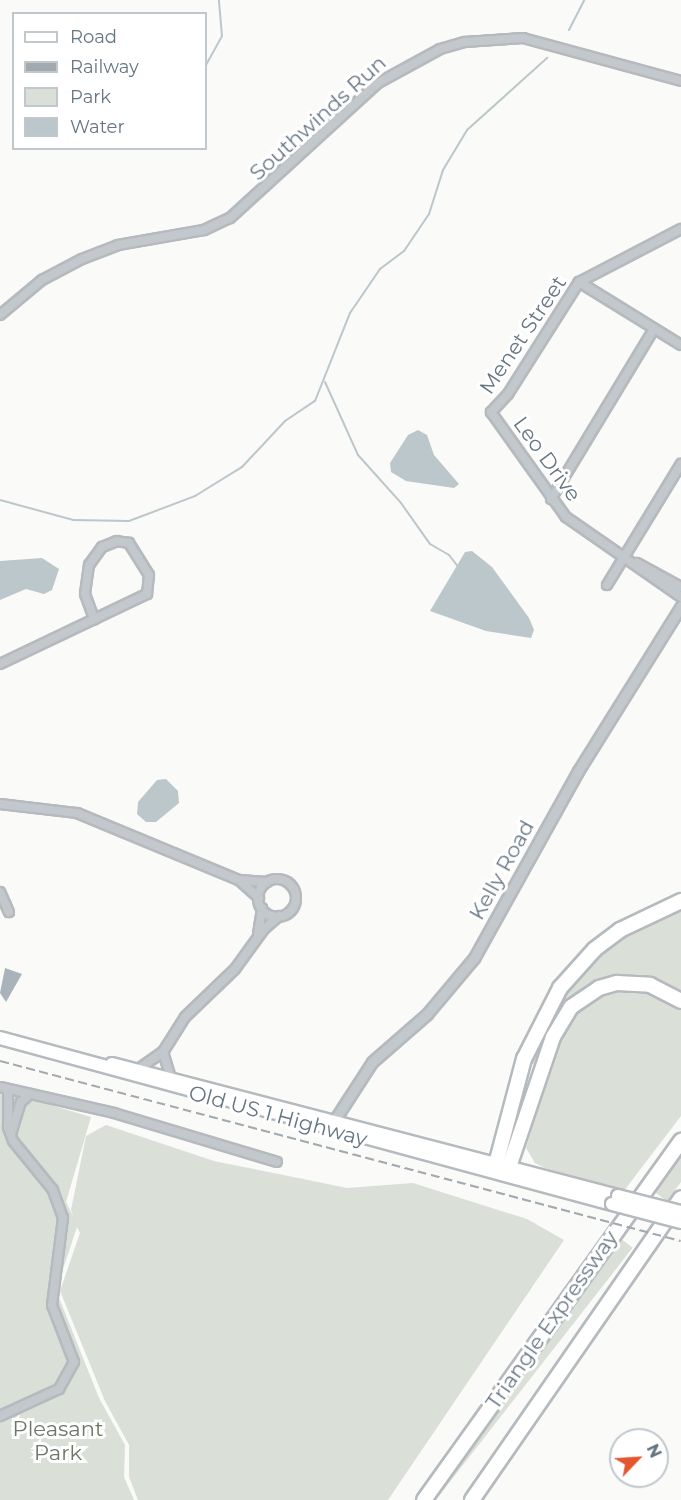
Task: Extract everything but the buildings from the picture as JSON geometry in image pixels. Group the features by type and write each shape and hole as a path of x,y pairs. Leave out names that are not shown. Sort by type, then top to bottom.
{"highway":[{"path":"501,1170 524,1059 560,988 595,949 621,930 681,901"},
{"path":"501,1170 553,1037 571,1007 598,988 616,983 650,985 681,1001"},
{"name":"Triangle Expressway","path":"424,1500 681,1141"},
{"name":"Triangle Expressway","path":"472,1500 681,1198"}],"main road":[{"name":"Old US 1 Highway","path":"0,1038 615,1200"},
{"name":"Old US 1 Highway","path":"63,1055 171,1078 331,1125"},
{"path":"615,1200 681,1212"},
{"path":"615,1200 681,1222"}],"street":[{"name":"Southwinds Run","path":"0,315 42,280 82,259 118,245 204,230 230,218 378,83 440,49 465,42 523,38 681,81"},
{"name":"Menet Street","path":"491,412 508,394 579,282 681,229"},
{"path":"579,282 681,345"},
{"path":"552,499 654,329"},
{"name":"Leo Drive","path":"491,412 536,469 552,499 566,518 637,563 681,587"},
{"path":"607,585 681,464"},
{"path":"0,664 147,594 149,575 129,543 117,541 102,547 89,565 85,594 94,619"},
{"name":"Leo Drive","path":"637,563 681,597"},
{"name":"Kelly Road","path":"331,1125 372,1062 427,1014 474,958 578,771 681,606"},
{"path":"0,804 77,813 239,880 267,882 284,880 294,888 294,906 279,916 257,938 235,969 182,1021 163,1052 137,1070"},
{"path":"239,880 258,898 262,908 257,938"},
{"path":"258,898 267,882"},
{"path":"0,892 9,912"},
{"path":"262,908 279,916"},
{"path":"163,1052 171,1078"},
{"path":"0,1416 59,1389 74,1362 52,1305 63,1218 53,1190 19,1151 11,1134 4,1088 114,1113 277,1162"},
{"path":"11,1134 21,1102 30,1094"}],"green space":[{"path":"681,905 681,996 651,980 581,993 539,1066 527,1062 542,1024 585,964 628,930"},
{"path":"616,987 649,988 681,1007 681,1116 623,1192 545,1168 535,1163 526,1148 564,1024 585,1000"},
{"name":"Pleasant Park","path":"0,1090 91,1117 66,1202 74,1218 71,1210 86,1136 106,1125 214,1161 347,1188 413,1183 527,1219 564,1240 388,1500 138,1500 129,1477 129,1445 105,1401 60,1291 80,1233 77,1227 56,1290 99,1398 125,1445 124,1477 134,1500 0,1500"},
{"path":"681,1153 681,1182 667,1201 653,1191"},
{"path":"620,1238 633,1248 436,1499 424,1489"}],"water":[{"path":"418,430 427,435 434,455 459,484 454,488 406,481 391,472 390,463 408,435"},
{"path":"472,551 492,567 529,618 534,630 531,638 486,631 430,611 465,552"},
{"path":"42,558 59,569 52,590 44,594 26,589 0,600 0,561"},
{"path":"166,779 178,791 179,803 156,822 146,822 137,814 138,802 157,780"}],"waterway":[{"path":"207,63 222,36 219,0"},
{"path":"569,30 584,0"},
{"path":"0,500 73,520 129,521 195,496 242,467 285,421 315,401 350,313 380,269 404,251 429,214 443,170 467,130 547,58"},
{"path":"325,382 358,455 401,503 430,544 449,555 459,568"}],"railway":[{"path":"0,1061 681,1241"}]}
